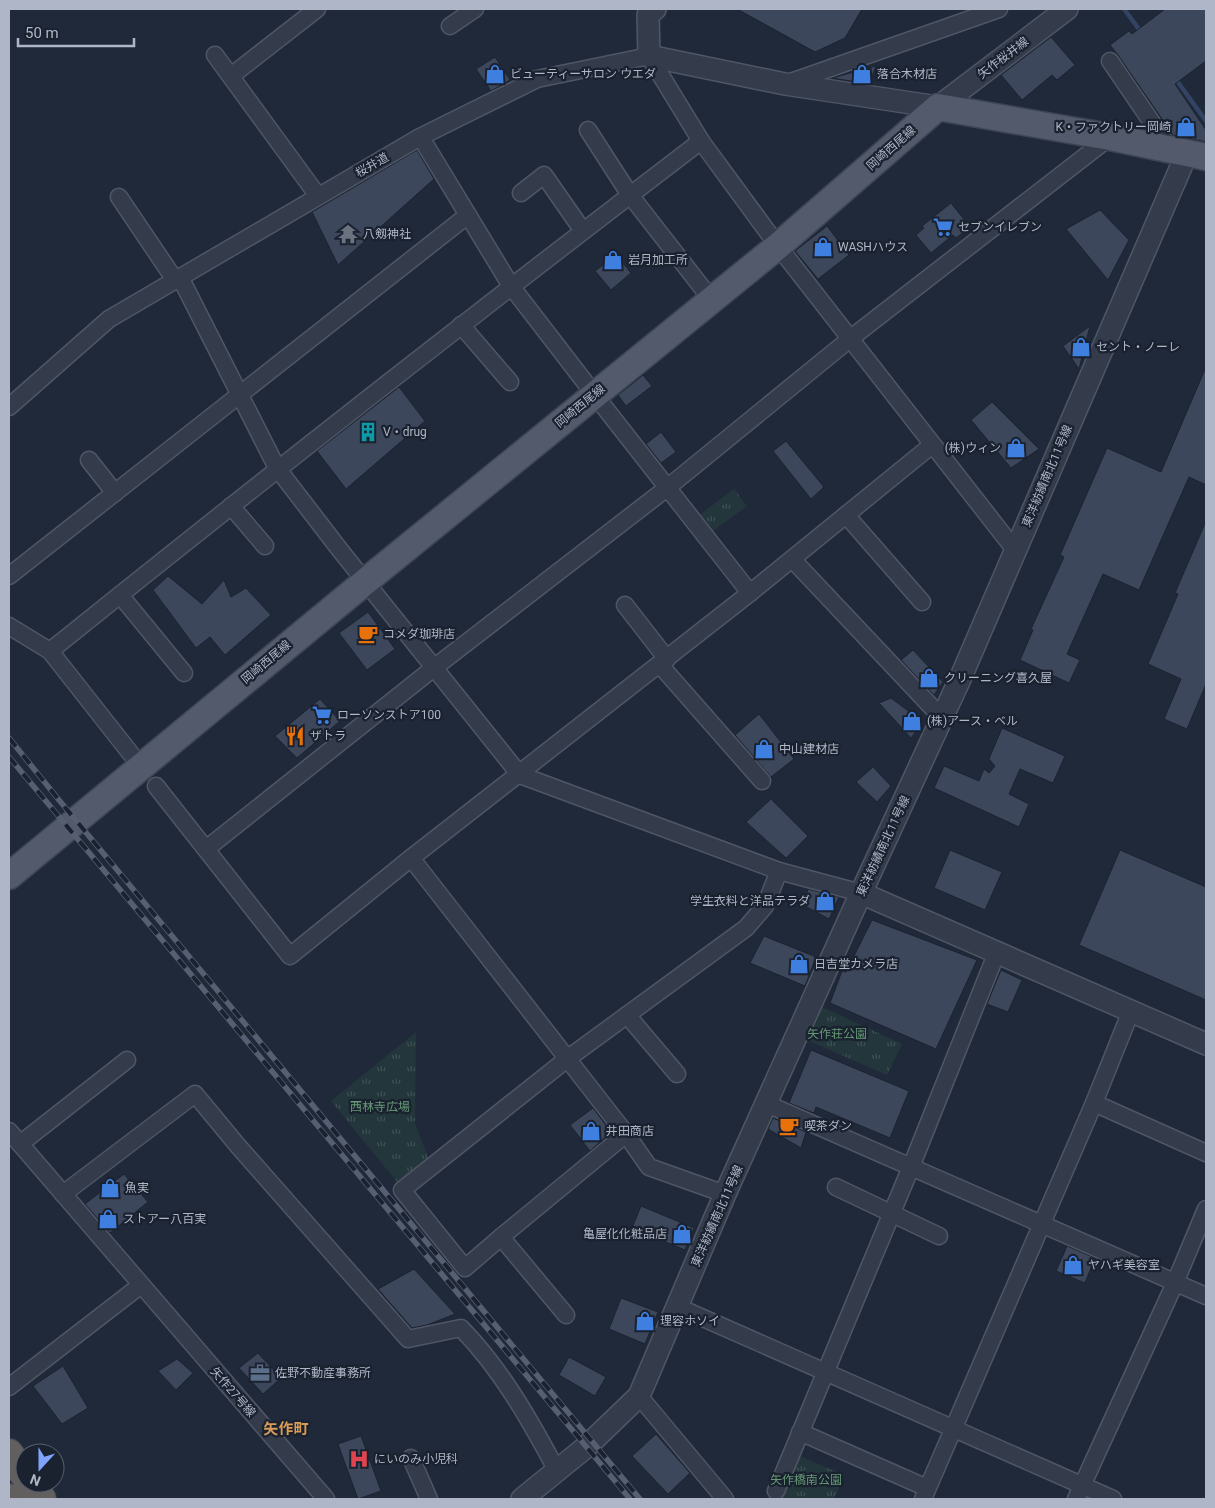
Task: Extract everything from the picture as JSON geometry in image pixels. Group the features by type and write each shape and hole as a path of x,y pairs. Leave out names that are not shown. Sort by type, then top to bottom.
{"main road":[{"path":"938,107 1110,137 1188,153"},
{"name":"岡崎西尾線","path":"9,876 366,580 778,246 938,107"}],"street":[{"path":"231,76 317,9"},
{"path":"450,26 475,9"},
{"path":"785,84 999,9"},
{"name":"矢作桜井線","path":"938,107 1067,9"},
{"path":"649,11 649,56 701,140 778,246 1015,550"},
{"path":"215,55 318,196"},
{"name":"桜井道","path":"9,407 109,319 420,137 537,79 649,56 785,84 938,107"},
{"path":"1110,61 1188,153"},
{"path":"588,130 630,195 712,299"},
{"path":"206,849 435,667 667,488 851,338 1110,137"},
{"path":"50,651 277,468 701,140"},
{"path":"426,146 511,286 750,593"},
{"name":"東洋紡績南北11号線","path":"533,1496 557,1471 586,1447 639,1396 725,1194 942,718 1188,153"},
{"path":"521,193 544,176 583,231"},
{"path":"119,197 178,279 277,468 520,775 779,871 861,893 1206,1044"},
{"path":"9,576 468,215"},
{"path":"461,325 510,382"},
{"path":"156,786 290,956 411,858 520,775 750,593 932,445"},
{"path":"89,460 115,493"},
{"path":"231,506 265,546"},
{"path":"846,515 922,602"},
{"path":"792,559 942,718"},
{"path":"120,595 184,673"},
{"path":"625,605 663,662 762,781"},
{"path":"9,626 50,651 131,754"},
{"path":"411,858 626,1134 649,1167 725,1194"},
{"path":"626,1134 465,1268 402,1190 567,1059 746,928 765,906 779,871"},
{"path":"776,1491 911,1167 997,952"},
{"path":"800,1432 925,1494 1094,1103 1131,1011"},
{"path":"627,1015 677,1074"},
{"path":"127,1060 14,1138 63,1194 196,1094 238,1146 408,1339 461,1328 479,1346 531,1422 557,1471"},
{"path":"1094,1103 1206,1153"},
{"path":"767,1104 1206,1296"},
{"path":"836,1187 939,1236"},
{"name":"矢作27号線","path":"63,1194 326,1499"},
{"path":"1079,1493 1175,1283 1206,1209"},
{"path":"501,1238 566,1315"},
{"path":"9,1387 141,1284"},
{"path":"678,1307 952,1429 1079,1493 1112,1499"},
{"path":"639,1396 726,1499"},
{"path":"411,1458 429,1499"}],"green space":[{"path":"734,489 747,506 710,533 698,516"},
{"name":"矢作荘公園","path":"822,1007 902,1044 887,1075 809,1041"},
{"name":"西林寺広場","path":"416,1032 415,1124 428,1157 398,1183 331,1101"},
{"name":"矢作橋南公園","path":"795,1454 844,1475 834,1499 778,1499"}],"building":[{"path":"737,9 862,9 845,38 815,52"},
{"path":"1165,9 1206,9 1206,61 1175,84 1206,130 1206,142 1173,135 1110,45 1129,31 1132,34"},
{"path":"1051,37 1075,65 1057,80 1052,75 1022,100 1001,75"},
{"path":"495,57 510,80 491,91 476,69"},
{"path":"876,66 869,84 832,78"},
{"name":"八剱神社","path":"417,150 434,179 338,265 312,212"},
{"path":"951,203 967,223 965,225 968,229 956,238 953,235 931,253 916,235 924,228 922,226"},
{"path":"1100,210 1129,240 1108,280 1066,229"},
{"path":"827,226 849,255 818,279 795,251"},
{"path":"616,255 631,273 611,290 595,271"},
{"path":"1090,326 1079,369 1063,346"},
{"path":"1206,367 1206,485 1189,477 1139,590 1103,574 1067,654 1080,660 1069,683 1020,660 1033,630 1031,629 1064,557 1060,555 1107,448 1161,472"},
{"path":"643,375 652,386 626,406 618,395"},
{"name":"V・drug","path":"399,387 425,421 346,489 317,451"},
{"path":"992,402 1039,449 1011,468 971,420"},
{"path":"661,432 676,452 661,463 646,444"},
{"path":"786,441 824,487 811,499 773,451"},
{"path":"1206,521 1206,684 1187,729 1164,719 1181,679 1148,664 1178,594 1175,593"},
{"path":"168,576 202,604 224,580 231,597 246,588 271,615 225,655 210,637 196,648 153,590"},
{"path":"368,612 395,649 367,670 339,633"},
{"path":"913,650 943,682 934,695 901,660"},
{"path":"891,698 923,722 911,738 879,703"},
{"path":"320,699 340,721 297,758 275,736"},
{"path":"759,714 794,759 771,777 735,735"},
{"path":"1002,728 1065,756 1053,783 1020,769 1009,794 1029,804 1019,827 934,788 944,766 979,781 984,769 989,773 995,766 989,759"},
{"path":"873,767 891,786 877,802 856,782"},
{"path":"771,799 808,836 786,858 746,822"},
{"path":"950,850 1002,872 985,910 934,888"},
{"path":"1120,850 1206,887 1206,1000 1079,945"},
{"path":"808,889 839,897 829,919 803,905"},
{"path":"872,920 977,960 936,1049 830,1003 842,971 846,972"},
{"path":"764,936 816,957 805,986 750,963"},
{"path":"1001,970 1022,980 1008,1012 987,1004"},
{"path":"811,1050 909,1091 890,1138 816,1107 814,1113 789,1103"},
{"path":"593,1108 611,1132 590,1151 570,1125"},
{"path":"773,1118 806,1132 801,1148 768,1129"},
{"path":"124,1174 148,1202 110,1233 85,1204"},
{"path":"641,1206 694,1228 685,1250 632,1228"},
{"path":"1067,1246 1095,1258 1085,1283 1056,1271"},
{"path":"414,1269 455,1314 427,1325 412,1328 378,1289"},
{"path":"621,1298 658,1312 645,1344 609,1329"},
{"path":"258,1353 281,1378 263,1394 239,1368"},
{"path":"569,1357 606,1377 595,1396 559,1375"},
{"path":"177,1359 193,1373 176,1390 158,1371"},
{"path":"63,1366 88,1408 62,1424 33,1386"},
{"path":"656,1434 690,1473 668,1494 632,1456"},
{"path":"361,1436 381,1491 358,1499 338,1444"}],"waterway":[{"path":"1124,9 1141,32"},
{"path":"1175,78 1206,121"}],"railway":[{"path":"9,738 640,1499"},
{"path":"9,757 630,1499"}],"place":[{"name":"ビューティーサロン ウエダ","path":"495,74"},
{"name":"落合木材店","path":"862,74"},
{"name":"K・ファクトリー岡崎","path":"1186,127"},
{"name":"セブンイレブン","path":"943,227"},
{"name":"八剱神社","path":"348,234"},
{"name":"WASHハウス","path":"823,247"},
{"name":"岩月加工所","path":"613,260"},
{"name":"セント・ノーレ","path":"1081,347"},
{"name":"V・drug","path":"368,432"},
{"name":"(株)ウィン","path":"1016,448"},
{"name":"コメダ珈琲店","path":"368,634"},
{"name":"クリーニング喜久屋","path":"929,678"},
{"name":"ローソンストア100","path":"322,715"},
{"name":"(株)アース・ベル","path":"912,721"},
{"name":"ザトラ","path":"295,736"},
{"name":"中山建材店","path":"764,749"},
{"name":"学生衣料と洋品テラダ","path":"825,901"},
{"name":"日吉堂カメラ店","path":"799,964"},
{"name":"喫茶ダン","path":"789,1126"},
{"name":"井田商店","path":"591,1131"},
{"name":"魚実","path":"110,1188"},
{"name":"ストアー八百実","path":"108,1219"},
{"name":"亀屋化化粧品店","path":"682,1234"},
{"name":"ヤハギ美容室","path":"1073,1265"},
{"name":"理容ホソイ","path":"645,1321"},
{"name":"佐野不動産事務所","path":"260,1373"},
{"name":"にいのみ小児科","path":"359,1459"}],"district":[{"name":"矢作町","path":"286,1429"}]}
